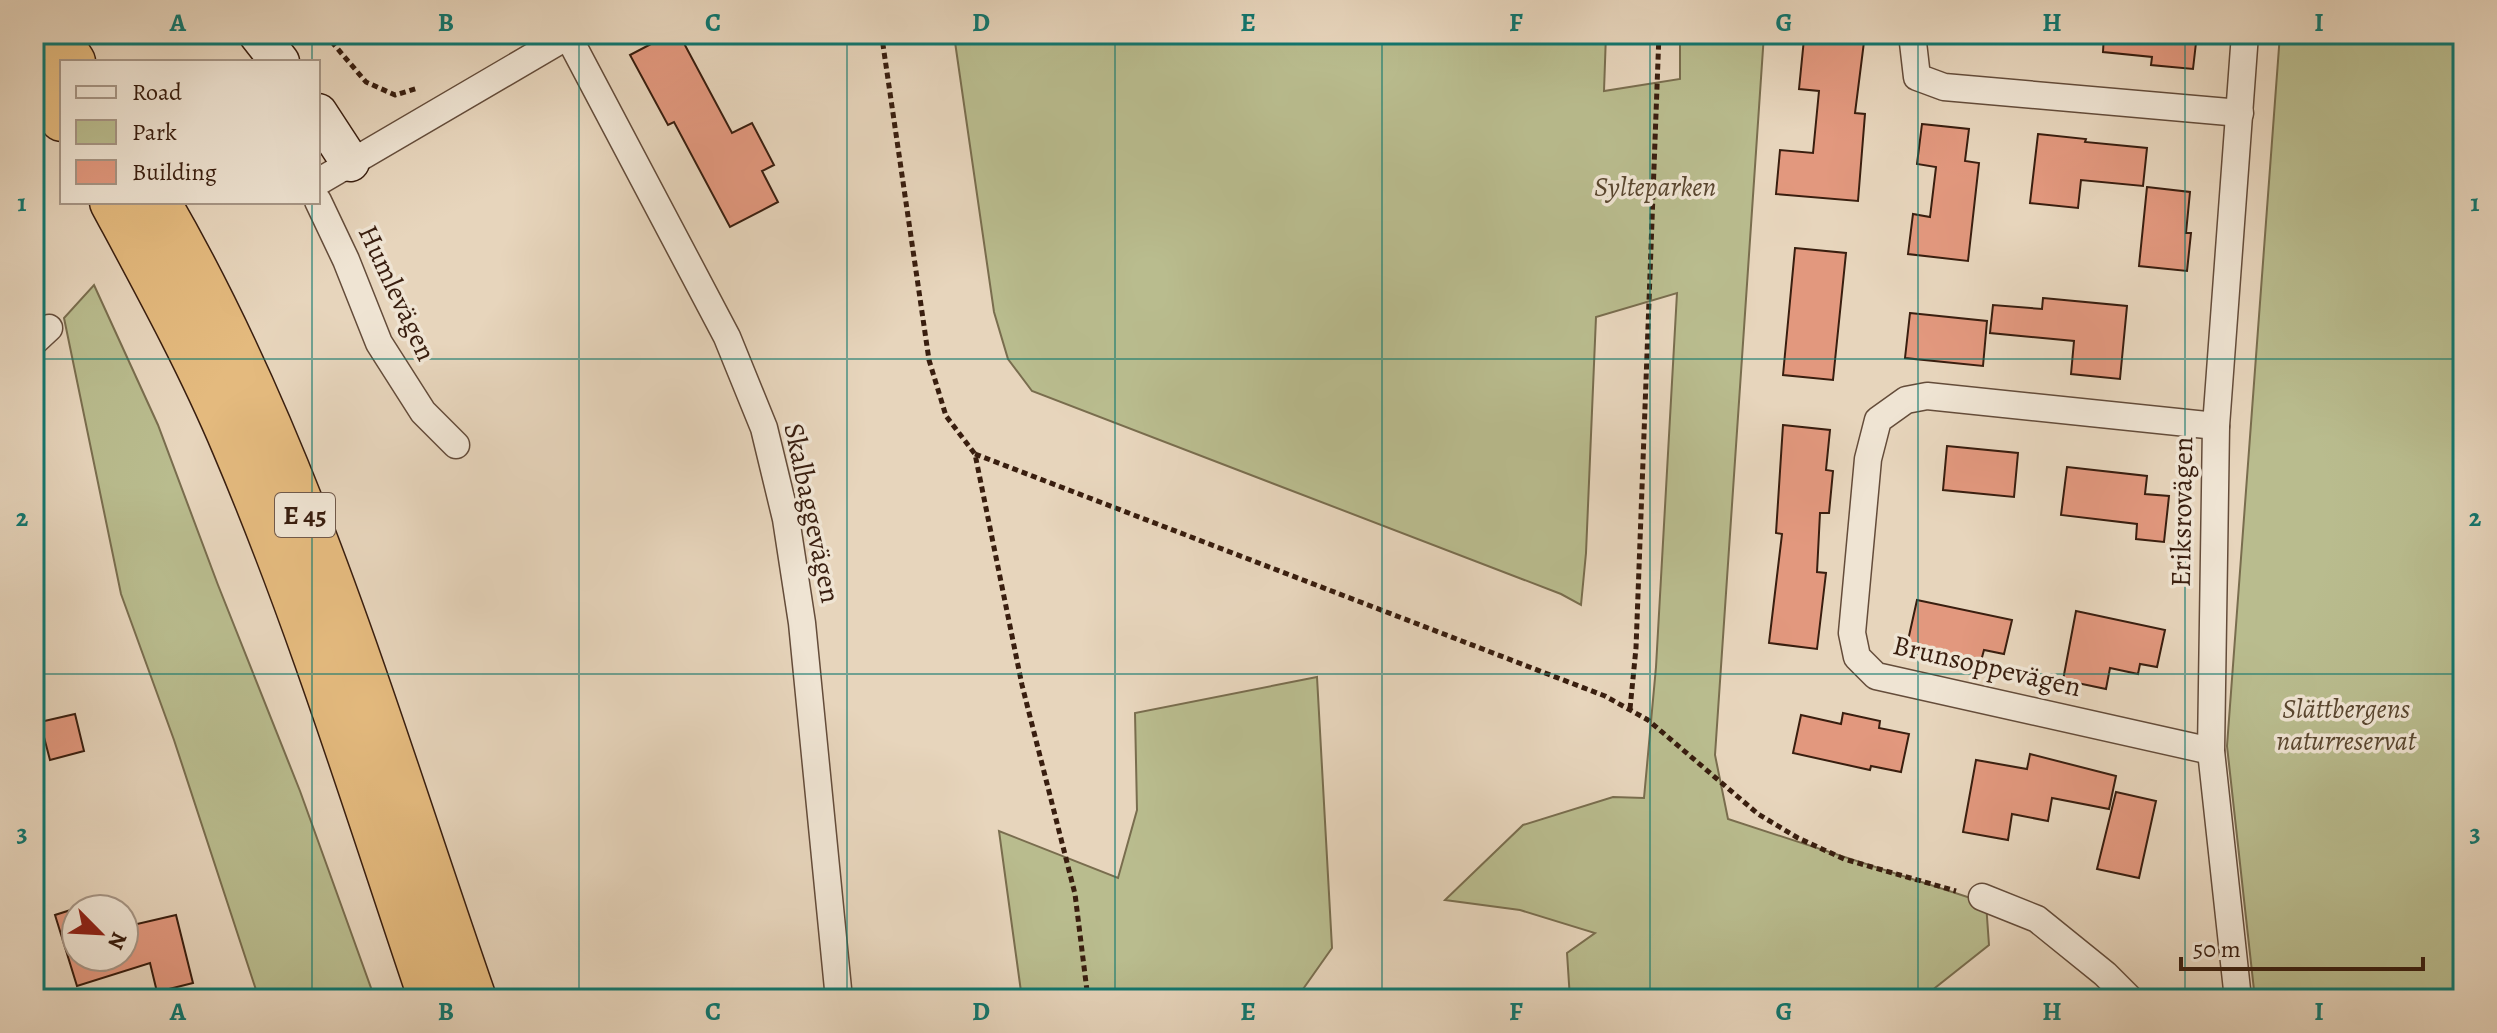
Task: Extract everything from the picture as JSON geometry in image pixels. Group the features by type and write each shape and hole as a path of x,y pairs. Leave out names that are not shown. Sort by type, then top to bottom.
{"highway":[{"path":"55,34 72,60"},
{"path":"34,78 60,116"},
{"name":"E 45","path":"113,204 201,372 267,524 328,691 431,999"},
{"name":"E 45","path":"159,204 232,340 303,509 365,675 474,999"}],"street":[{"path":"258,34 278,60"},
{"path":"1912,34 1917,77 1944,87 2240,113"},
{"name":"Eriksrovägen","path":"2212,999 2238,995 2211,751 2216,426 2245,34"},
{"path":"320,181 569,35"},
{"name":"Skalbaggevägen","path":"569,35 727,337 767,440 786,519 802,623 839,999"},
{"path":"320,116 350,162"},
{"name":"Humlevägen","path":"319,204 379,343 423,412 456,445"},
{"name":"Brunsoppevägen","path":"2211,751 1876,676 1857,657 1852,633 1871,446 1878,420 1906,400 1927,396 2216,426"},
{"path":"1982,897 2037,919 2105,974 2130,999"}],"path":[{"path":"325,34 366,82 395,95 418,88"},
{"path":"879,34 929,360 946,416 975,454 1022,685 1075,894 1088,999"},
{"path":"1630,709 1637,617 1659,34"},
{"path":"975,454 1605,696 1648,720 1758,814 1798,838 1844,859 1982,897"}],"green space":[{"name":"Sylteparken","path":"949,34 1606,34 1604,91 1680,79 1680,34 1764,34 1715,755 1728,819 1986,903 1989,945 1921,999 1570,999 1567,953 1595,933 1520,910 1445,900 1523,825 1613,797 1644,798 1656,667 1677,293 1596,317 1581,605 1561,594 1032,391 1008,359 994,312 955,42"},
{"name":"Slättbergens naturreservat","path":"2280,34 2463,34 2463,999 2255,999 2227,746"},
{"path":"94,285 158,425 300,791 375,999 259,999 174,740 121,594 64,318"},
{"path":"1317,677 1332,948 1296,999 1022,999 999,831 1118,878 1137,810 1135,713"}],"building":[{"path":"670,34 679,34 732,133 752,123 774,165 762,171 778,202 730,227 674,122 668,125 630,55"},
{"path":"1819,34 1865,34 1855,113 1865,114 1858,201 1776,194 1780,150 1813,153 1819,91 1799,89 1804,39 1818,41"},
{"path":"2104,34 2197,34 2193,69 2151,65 2152,57 2103,52"},
{"path":"1922,124 1969,129 1965,161 1979,163 1968,261 1908,254 1913,214 1930,217 1936,167 1917,164"},
{"path":"2038,134 2147,148 2143,186 2081,180 2078,208 2030,203"},
{"path":"2147,187 2190,192 2186,233 2191,233 2187,271 2139,266"},
{"path":"1795,248 1846,253 1833,380 1783,375"},
{"path":"2043,298 2127,306 2120,379 2071,374 2074,341 1990,333 1993,305 2042,309"},
{"path":"1910,313 1987,321 1983,366 1905,358"},
{"path":"1783,425 1830,430 1826,470 1833,471 1829,513 1820,513 1817,572 1826,573 1817,649 1769,643 1782,534 1776,533"},
{"path":"1947,446 2018,453 2014,497 1943,490"},
{"path":"2067,467 2147,476 2145,494 2169,496 2164,542 2136,539 2137,524 2061,515"},
{"path":"1917,600 2012,620 2004,654 1984,650 1981,661 1907,645"},
{"path":"2076,611 2165,630 2157,667 2140,664 2138,674 2110,668 2106,689 2063,680"},
{"path":"1843,713 1880,721 1879,728 1909,734 1901,772 1871,766 1870,770 1793,753 1801,715 1841,724"},
{"path":"75,714 84,751 50,760 40,722"},
{"path":"2030,754 2116,776 2109,809 2052,798 2048,821 2012,814 2008,840 1963,832 1976,760 2027,769"},
{"path":"2116,792 2156,801 2139,878 2097,869"},
{"path":"60,913 60,931 55,915"},
{"path":"176,915 193,983 157,992 150,963 140,966 140,923"},
{"path":"73,973 118,973 77,986"}]}
